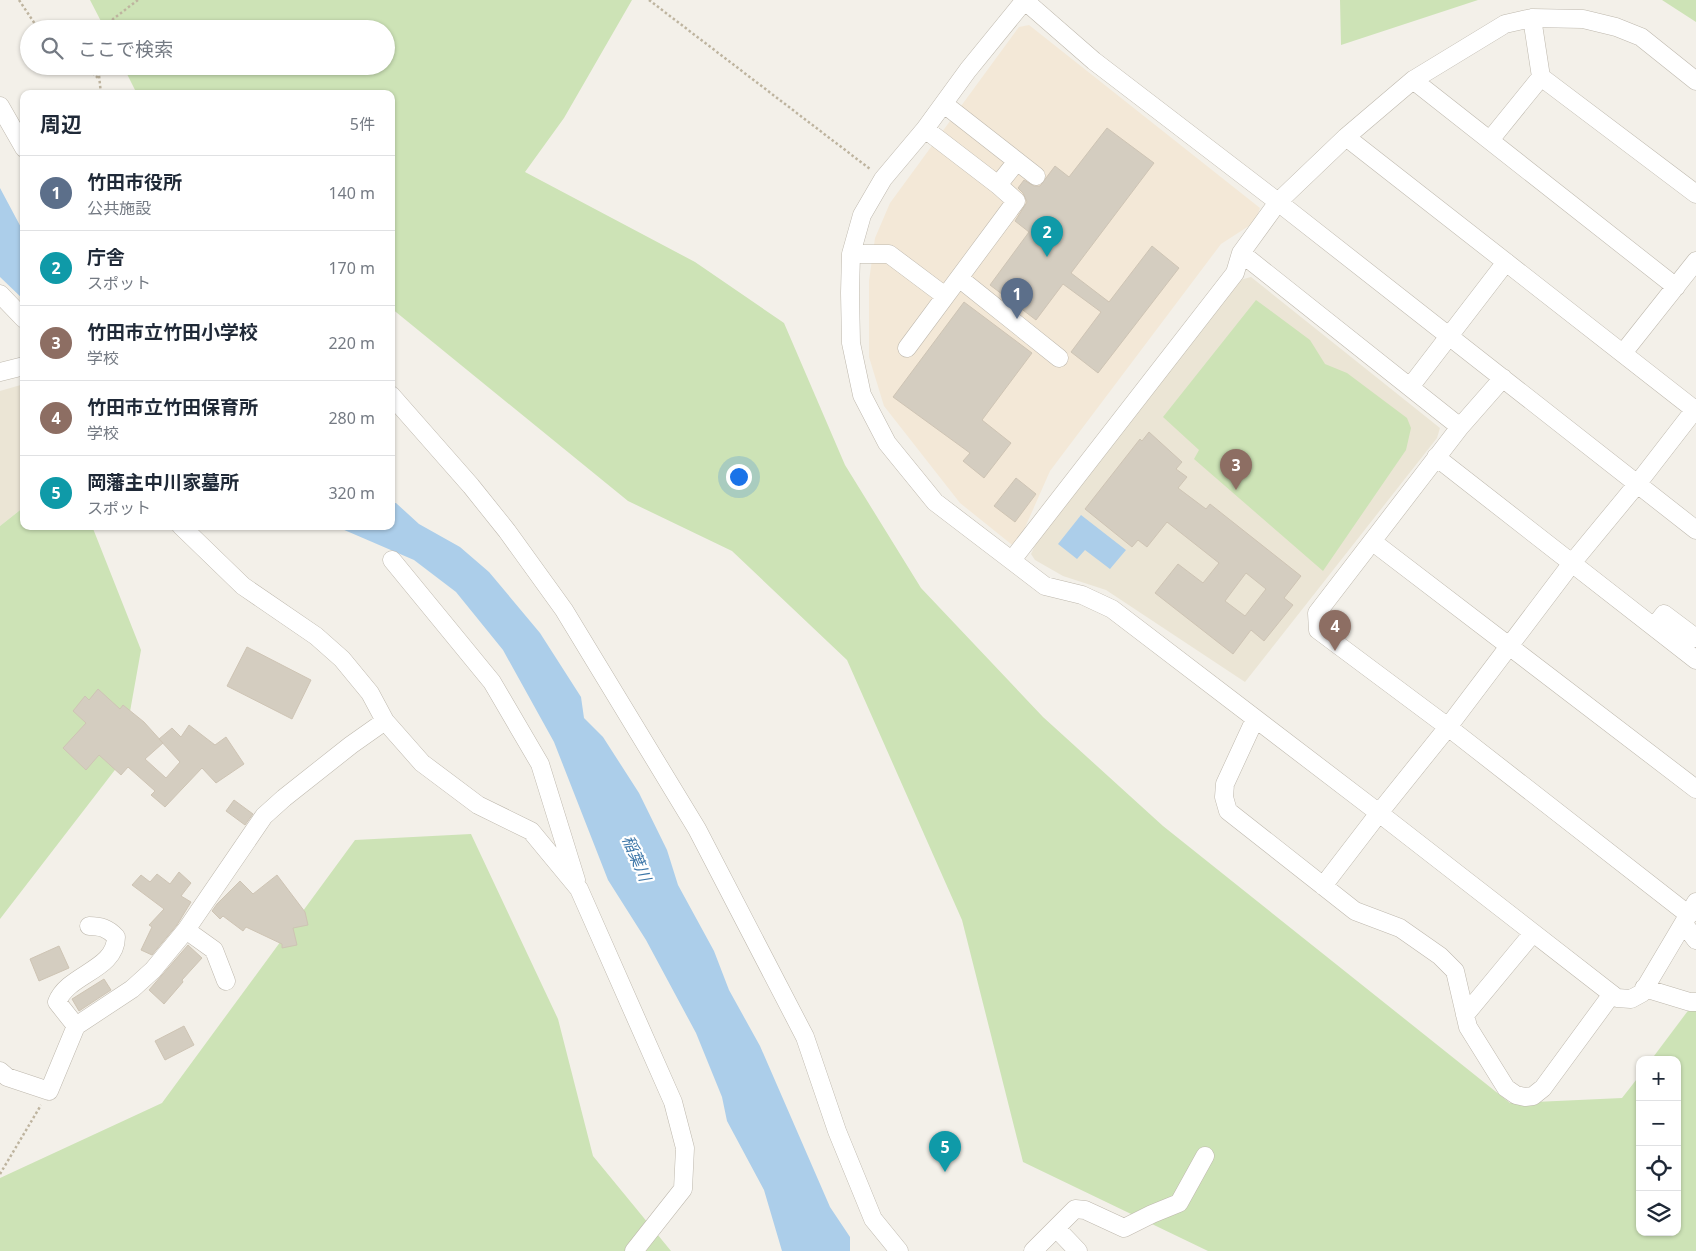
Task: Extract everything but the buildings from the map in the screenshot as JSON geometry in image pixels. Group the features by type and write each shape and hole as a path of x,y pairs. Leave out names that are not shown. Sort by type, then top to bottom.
{"street":[{"path":"1690,914 1642,993 1631,999 1617,998 1112,609 1082,595 1045,586 935,502 887,443 862,395 852,343 850,293 851,254 862,215 883,180 925,129 968,70 1024,0 1094,61 1278,202 1696,530"},
{"path":"1532,18 1541,76 1696,194"},
{"path":"1012,560 1234,273 1241,253 1278,202 1346,137 1413,80 1505,24 1532,18 1583,19 1616,27 1641,37 1695,79"},
{"path":"1490,140 1541,76"},
{"path":"1413,80 1676,287"},
{"path":"944,104 1036,176"},
{"path":"0,106 20,141"},
{"path":"906,348 1016,201 925,129"},
{"path":"1323,886 1448,727 1572,563 1638,484 1695,409 1346,137"},
{"path":"998,185 1017,161"},
{"path":"1241,253 1460,427"},
{"path":"851,254 889,254 945,296"},
{"path":"1623,353 1696,261"},
{"path":"1410,387 1506,262"},
{"path":"959,278 1058,358"},
{"path":"0,294 20,315"},
{"path":"0,372 20,367"},
{"path":"1503,378 1436,457 1317,613 1318,630 1448,727 1690,914 1696,940"},
{"path":"395,400 471,486 507,531 564,610 697,829 805,1037 837,1131 873,1219 899,1251"},
{"path":"1436,457 1696,660"},
{"path":"185,530 243,586 316,636 342,659 370,692 385,721 422,763 478,805 531,831 579,889"},
{"path":"1373,542 1696,789"},
{"path":"392,560 492,682 540,764 579,889 673,1102 685,1148 683,1189 634,1251"},
{"path":"1654,627 1664,614 1696,638"},
{"path":"1255,719 1225,784 1224,797 1228,811 1356,911 1400,928 1440,956 1456,971 1468,1027 1506,1088 1516,1095 1525,1097 1533,1096 1543,1088 1612,994"},
{"path":"2,1076 49,1091 76,1026 132,989 153,970 186,930 264,816 351,745 385,721"},
{"path":"76,1026 57,1002 61,993 109,958 116,946 116,936 109,930 99,926 89,926"},
{"path":"186,930 214,950 226,982"},
{"path":"1465,1015 1533,933"},
{"path":"1644,988 1690,1002 1696,1002"},
{"path":"1033,1251 1075,1209 1085,1210 1124,1228 1179,1203 1205,1156"},
{"path":"1056,1228 1078,1251"}],"path":[{"path":"19,0 32,20"},
{"path":"112,20 138,0"},
{"path":"650,0 883,180"},
{"path":"94,75 99,79"},
{"path":"99,75 100,90"},
{"path":"0,1174 49,1091"}],"shaded area":[{"path":"1029,25 1260,208 1255,222 1221,244 1050,471 1016,548 960,503 884,406 869,357 869,281 875,238 890,203 1019,27"},
{"path":"1251,277 1440,428 1437,438 1245,682 1106,590 1063,576 1035,560 1031,554 1037,541 1236,281"},
{"path":"20,385 20,510 0,526 0,391"}],"green space":[{"path":"90,0 632,0 564,118 525,172 695,262 784,323 845,465 921,588 1043,717 1163,826 1510,1103 1622,1098 1636,1080 1636,1236 1681,1236 1681,1056 1654,1056 1696,1000 1696,1251 1208,1251 1023,1162 962,920 847,660 732,551 628,501 395,311 395,90 135,90 128,75 395,75 395,20 100,20"},
{"path":"1340,0 1478,0 1341,45"},
{"path":"1662,0 1696,0 1696,22"},
{"path":"1256,300 1310,340 1325,364 1347,373 1407,418 1411,428 1406,450 1323,571 1194,459 1199,450 1163,417"},
{"path":"20,510 20,530 94,530 141,650 121,762 0,919 0,526"},
{"path":"471,834 558,1019 593,1156 671,1251 0,1251 0,1178 162,1103 355,840"}],"water":[{"path":"0,188 20,226 20,296 0,277"},
{"name":"稲葉川","path":"396,503 419,524 460,547 489,572 540,633 581,697 584,718 603,737 639,793 667,850 678,885 714,951 729,990 760,1046 830,1207 850,1237 850,1251 782,1251 764,1190 727,1121 722,1097 696,1033 646,940 608,880 554,742 503,650 456,592 414,560 344,530 395,530"},
{"path":"1081,515 1126,550 1110,569 1085,550 1077,559 1058,544"}],"place":[{"name":"庁舎","path":"1047,257"},
{"name":"竹田市役所","path":"1017,319"},
{"name":"竹田市立竹田小学校","path":"1236,490"},
{"name":"竹田市立竹田保育所","path":"1335,651"},
{"name":"岡藩主中川家墓所","path":"945,1172"}]}
